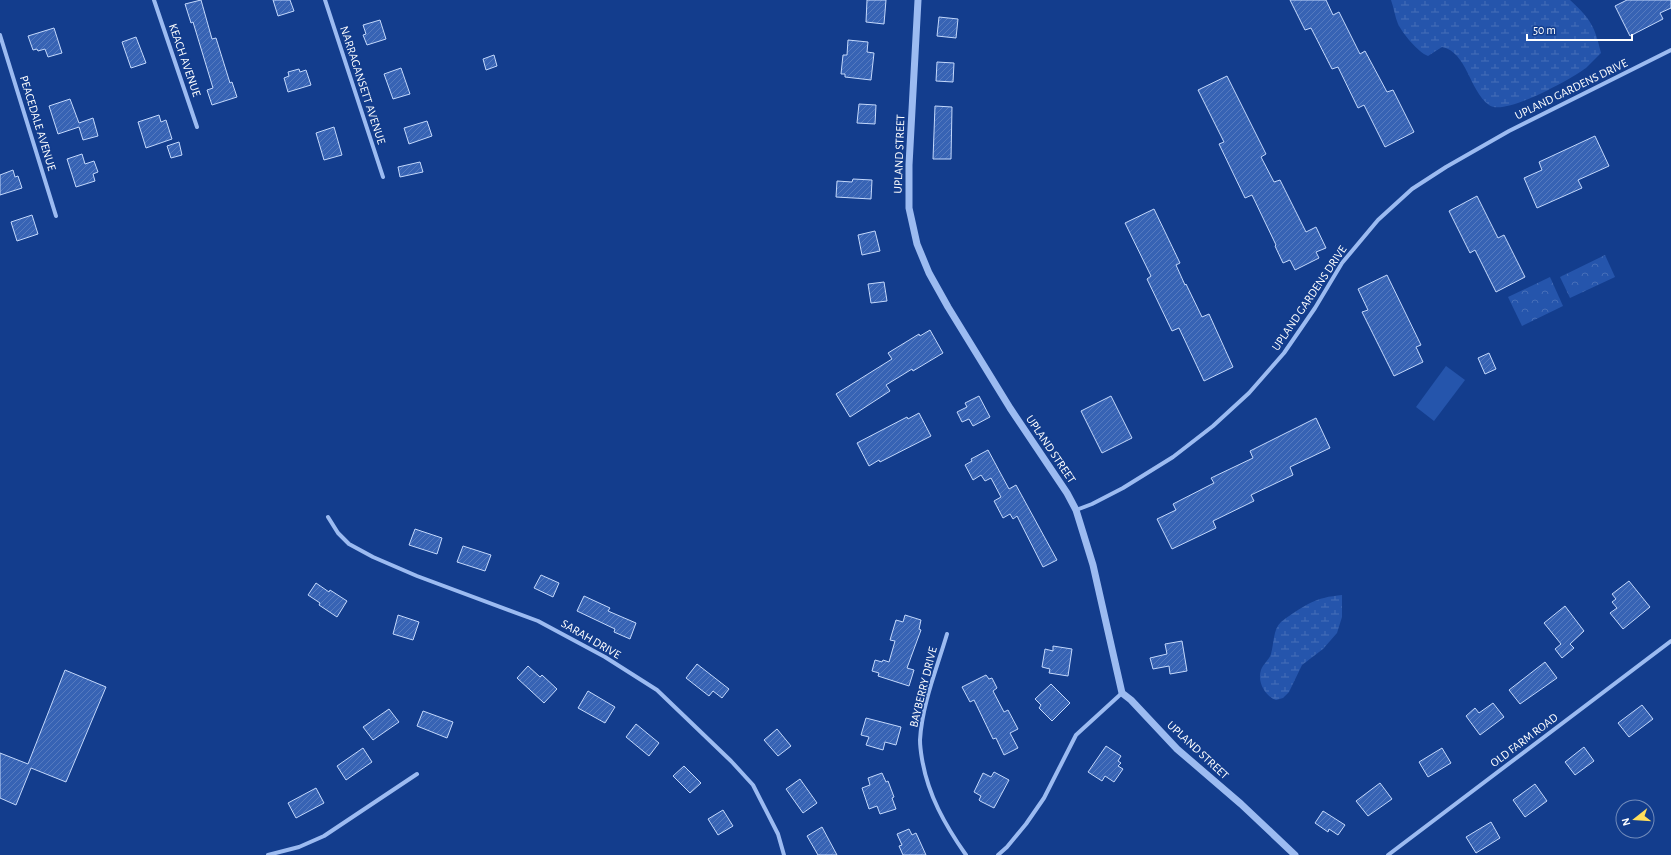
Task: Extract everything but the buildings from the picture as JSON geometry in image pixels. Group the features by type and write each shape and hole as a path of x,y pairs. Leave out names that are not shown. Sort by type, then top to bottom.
{"street":[{"name":"KEACH AVENUE","path":"154,0 197,127"},
{"name":"NARRAGANSETT AVENUE","path":"325,0 383,177"},
{"name":"UPLAND STREET","path":"918,0 909,165 909,208 917,244 929,273 948,307 1010,408 1067,493 1076,510 1092,565 1122,693 1131,700 1177,749 1242,804 1295,855"},
{"name":"PEACEDALE AVENUE","path":"0,35 56,216"},
{"name":"UPLAND GARDENS DRIVE","path":"1076,510 1092,504 1123,488 1173,457 1213,426 1249,393 1284,353 1315,308 1342,263 1378,220 1412,189 1446,167 1509,131 1671,50"},
{"name":"SARAH DRIVE","path":"328,517 338,533 349,544 373,558 538,620 605,657 657,690 731,761 753,785 778,834 784,855"},
{"name":"BAYBERRY DRIVE","path":"947,634 924,712 920,742 925,775 933,798 950,831 966,855"},
{"name":"OLD FARM ROAD","path":"1388,855 1671,641"},
{"path":"998,855 1007,847 1026,824 1044,798 1076,735 1122,693"},
{"path":"268,855 299,847 324,836 418,774"}],"green space":[{"path":"1391,0 1570,0 1583,13 1591,24 1597,36 1601,53 1586,68 1553,88 1538,95 1508,106 1497,107 1489,105 1482,98 1463,64 1450,50 1442,47 1428,56 1415,47 1400,28"},
{"path":"1605,255 1615,277 1570,298 1560,277"},
{"path":"1550,277 1563,306 1522,326 1508,297"},
{"path":"1446,366 1465,380 1434,421 1416,407"},
{"path":"1342,595 1342,617 1337,633 1323,649 1302,665 1289,692 1283,698 1276,700 1272,698 1265,692 1261,684 1260,675 1262,668 1271,654 1278,625 1296,611 1314,601 1326,597"}]}
